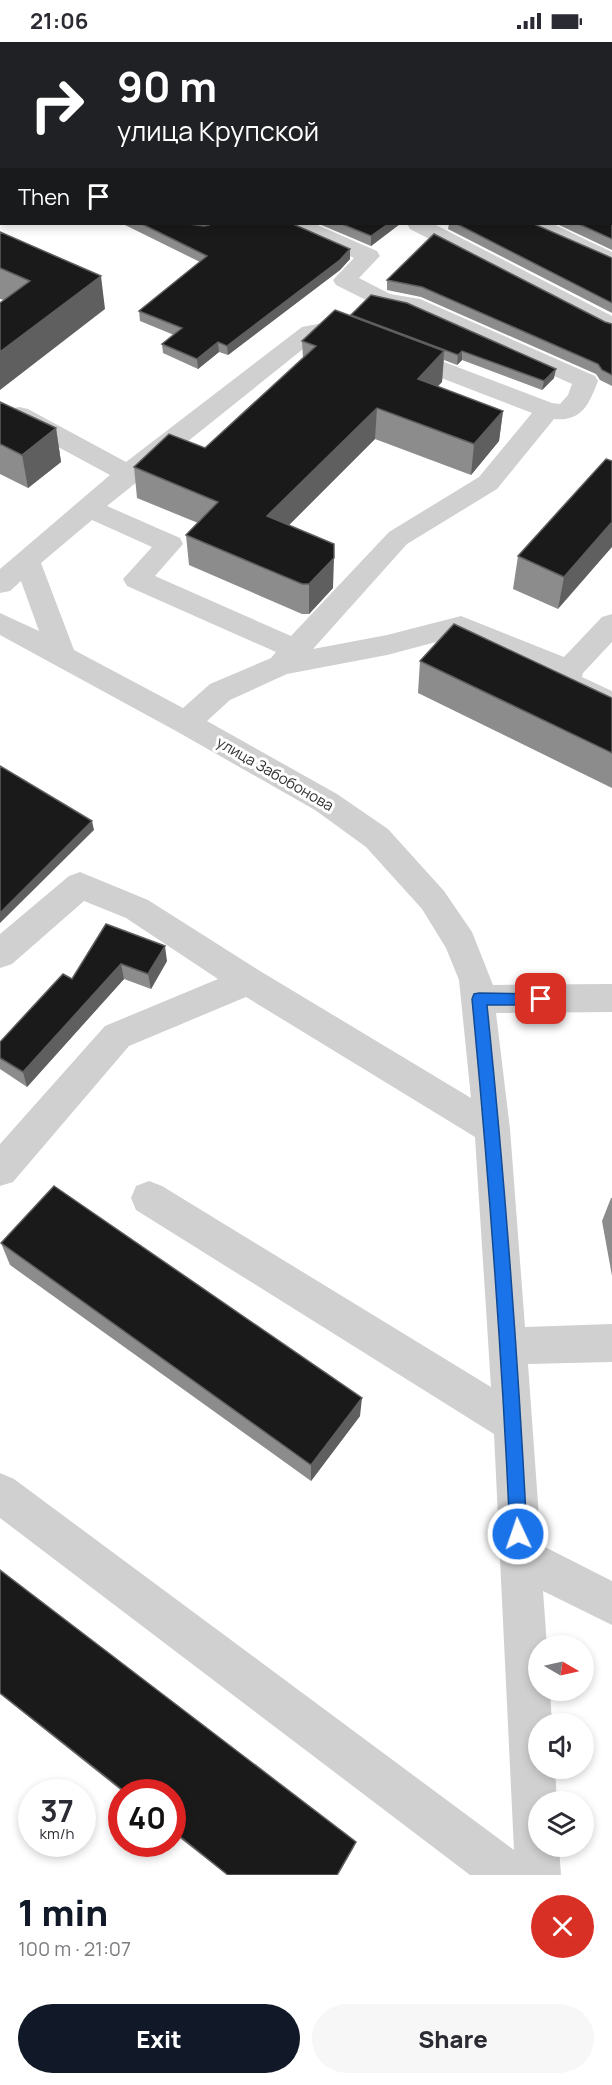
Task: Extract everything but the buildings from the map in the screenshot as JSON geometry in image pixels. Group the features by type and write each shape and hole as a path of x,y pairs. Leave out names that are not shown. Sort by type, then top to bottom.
{"street":[{"path":"0,584 128,474 310,332 323,328 337,330 548,410 566,411 579,398 586,381 412,304 384,300 344,280 369,256 300,225"},
{"path":"420,225 612,325"},
{"path":"539,225 612,261"},
{"path":"9,409 128,474"},
{"path":"186,723 220,692 288,657 398,538 488,483 548,410"},
{"path":"89,507 170,544 137,579 288,657 387,645 460,626 569,670"},
{"path":"27,561 62,656"},
{"name":"улица Забобонова","path":"0,623 186,723 326,802 378,838 433,900 460,942 476,980 492,1129 513,1423 538,1875"},
{"path":"612,624 569,670 567,682 612,703"},
{"path":"0,954 80,885 137,909 248,981 492,1129"},
{"path":"0,1170 117,1036 248,981"},
{"path":"479,999 612,998"},
{"path":"149,1198 513,1423"},
{"path":"506,1346 612,1343"},
{"path":"0,1493 508,1875"},
{"path":"519,1556 612,1604"}],"route":[{"path":"518,1534 513,1423 492,1129 479,999 541,999"}]}
